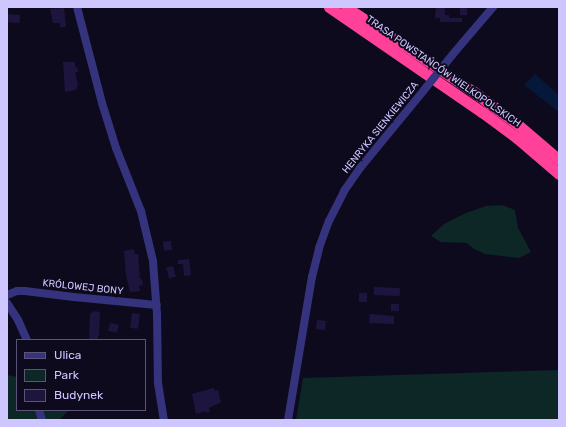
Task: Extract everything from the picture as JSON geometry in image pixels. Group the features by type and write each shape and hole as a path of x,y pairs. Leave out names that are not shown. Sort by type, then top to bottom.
{"highway":[{"name":"TRASA POWSTAŃCÓW WIELKOPOLSKICH","path":"329,7 482,112 517,138 559,174"},
{"name":"TRASA POWSTAŃCÓW WIELKOPOLSKICH","path":"346,7 474,92 516,124 559,160"}],"street":[{"path":"77,7 79,22 109,127 142,216 153,261 157,305 158,383 164,420"},
{"name":"HENRYKA SIENKIEWICZA","path":"288,420 312,277 319,248 329,221 342,196 360,168 493,7"},
{"name":"KRÓLOWEJ BONY","path":"7,296 17,291 25,291 74,298 157,305"},
{"path":"7,303 18,320 27,339"}],"green space":[{"path":"502,205 515,210 518,228 531,252 519,258 485,254 474,249 467,243 441,242 431,236 444,224 466,213 486,206"},
{"path":"559,370 559,420 296,420 303,378"},
{"path":"7,375 16,377 16,411 68,411 59,420 7,420"}],"water":[{"path":"535,74 559,95 559,112 524,85"}],"building":[{"path":"436,7 445,7 445,15 449,15 449,18 462,18 462,22 440,22 440,18 435,18"},
{"path":"460,7 467,7 467,15 460,15"},
{"path":"64,8 66,27 60,27 60,23 53,23 50,9"},
{"path":"7,14 20,15 19,23 7,22"},
{"path":"63,62 75,62 75,67 77,67 78,72 75,72 78,85 76,90 65,92"},
{"path":"171,241 172,250 164,251 163,242"},
{"path":"134,249 135,254 138,254 140,279 142,279 143,285 139,286 140,291 130,292 126,275 124,251"},
{"path":"189,259 191,275 184,276 183,264 178,264 178,260"},
{"path":"173,266 176,277 169,278 166,268"},
{"path":"374,287 400,288 400,296 374,295"},
{"path":"359,293 367,293 367,302 359,302"},
{"path":"391,304 399,304 399,311 391,311"},
{"path":"94,311 100,312 99,335 97,339 89,339 90,314"},
{"path":"132,313 140,314 138,329 130,328"},
{"path":"370,314 394,316 394,324 369,323"},
{"path":"317,320 326,321 325,330 316,329"},
{"path":"110,323 119,325 117,333 108,331"},
{"path":"214,388 215,391 218,390 221,402 209,408 210,412 206,413 206,411 196,414 192,394"}]}
